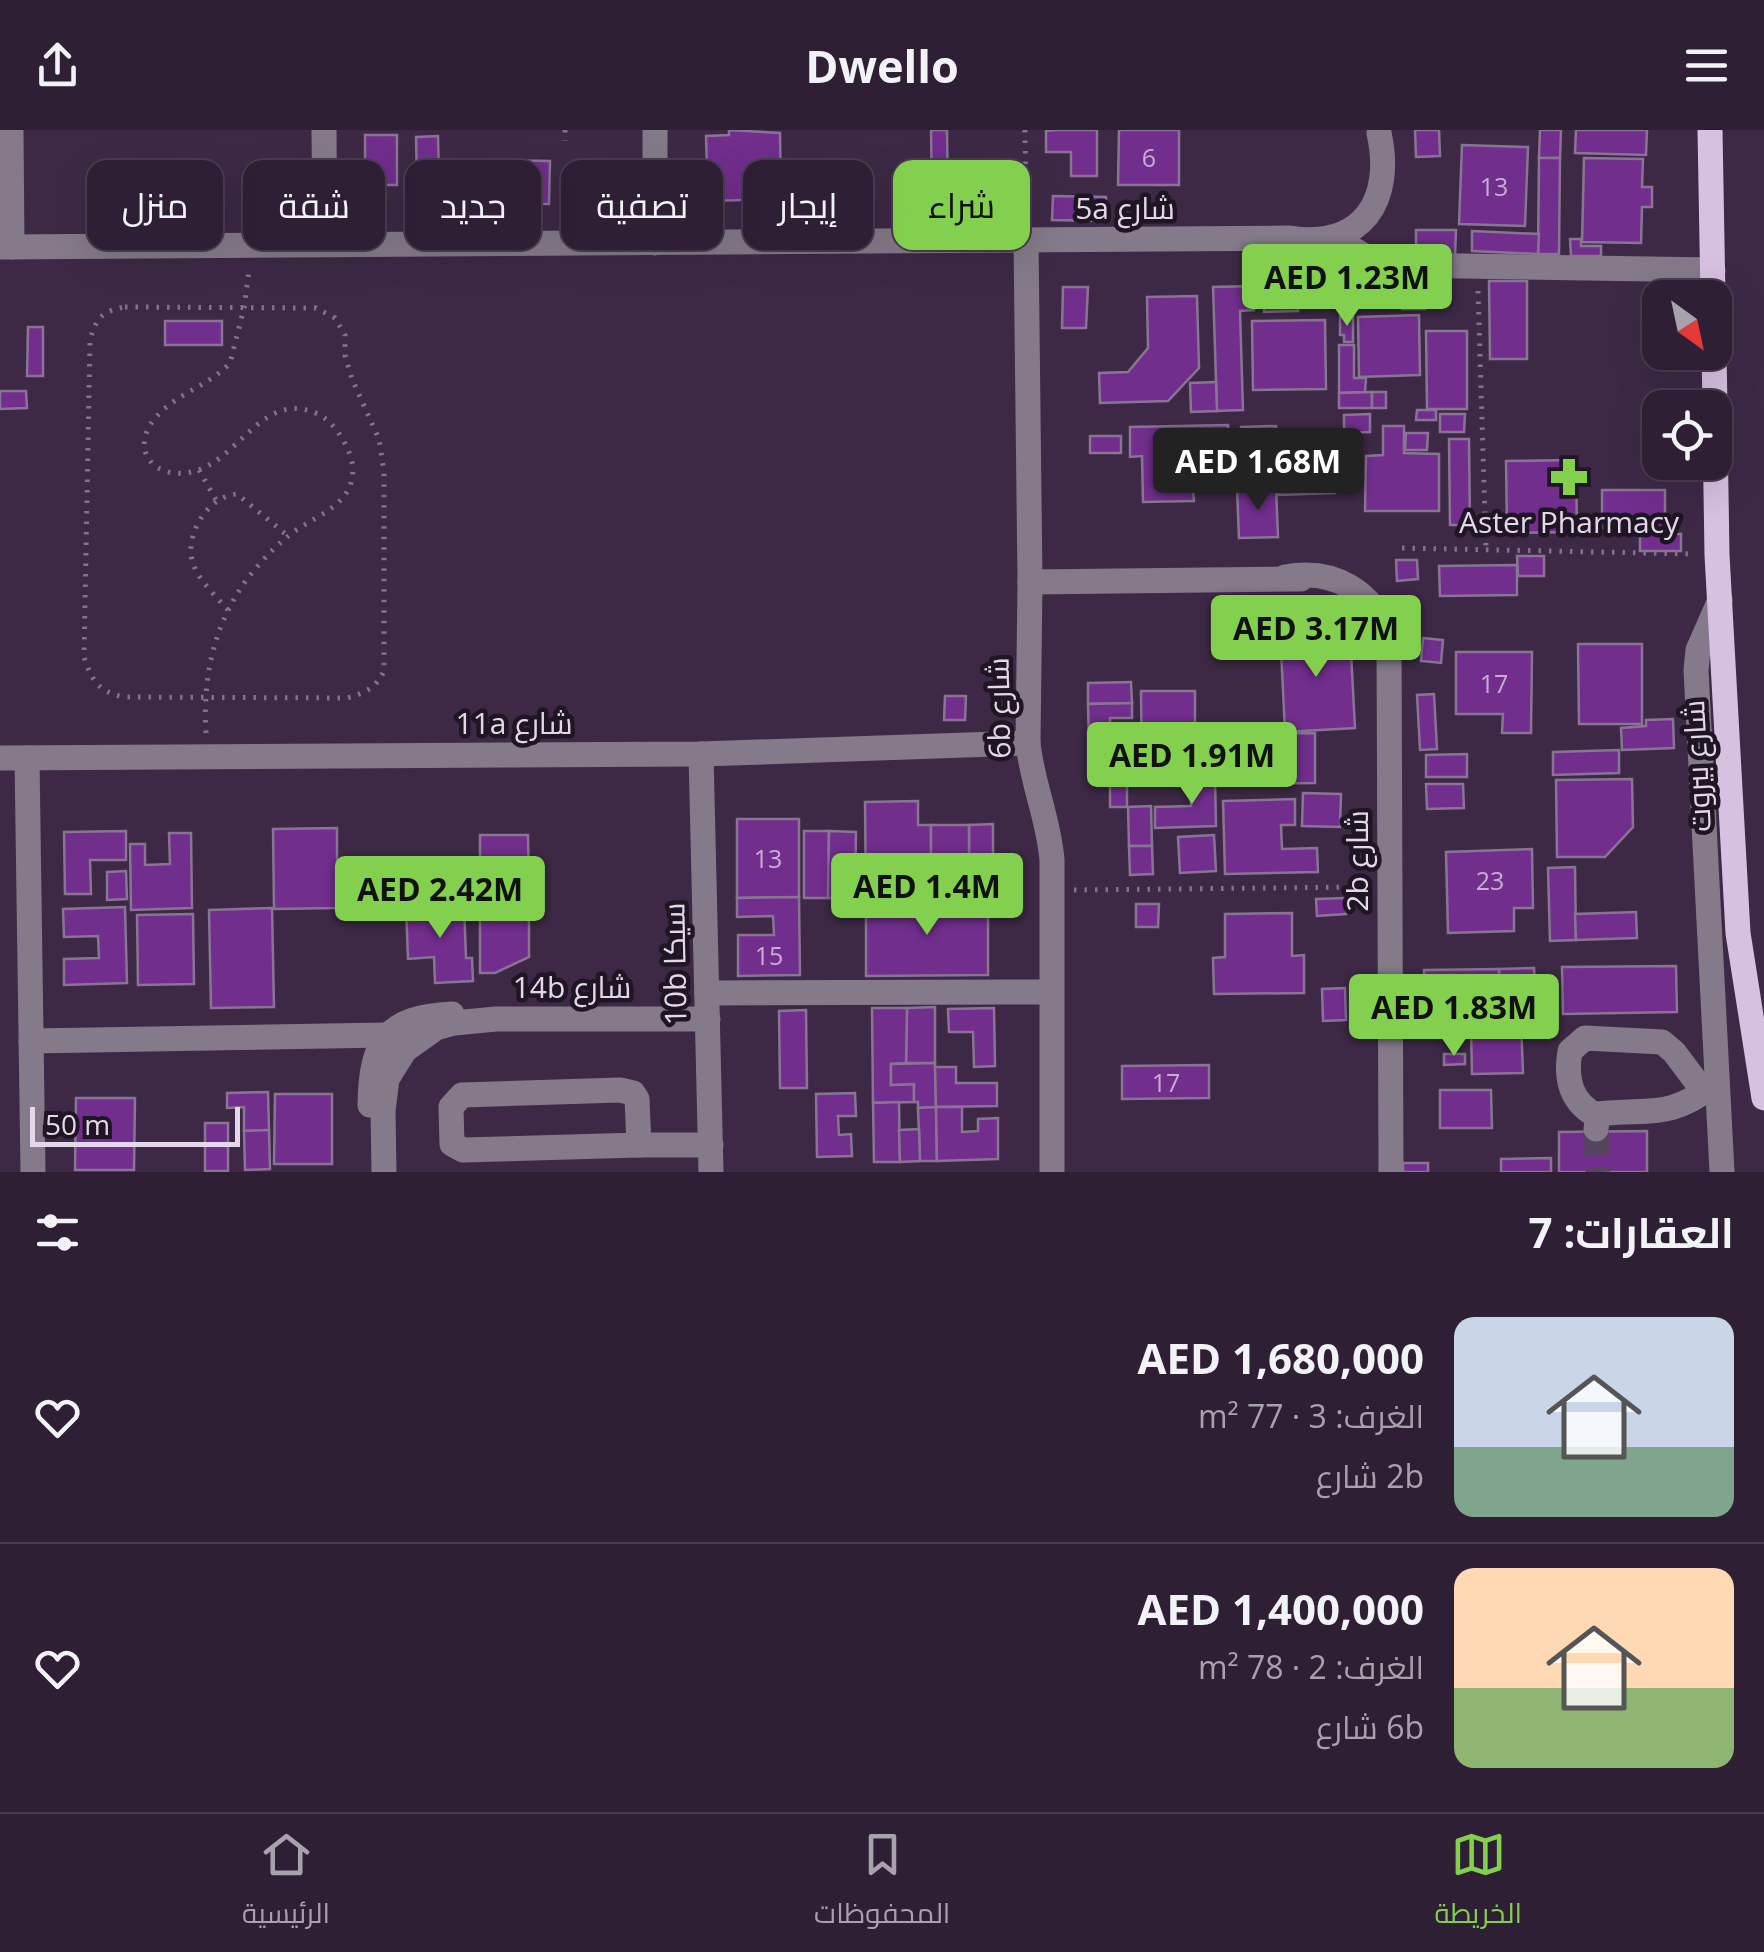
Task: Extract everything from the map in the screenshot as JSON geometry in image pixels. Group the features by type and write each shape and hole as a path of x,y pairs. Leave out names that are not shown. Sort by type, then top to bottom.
{"main road":[{"path":"1710,130 1713,280"},
{"name":"شارع بيروت","path":"1715,480 1716,555 1738,933 1764,1098"}],"street":[{"path":"6,246 11,130"},
{"path":"324,130 324,160"},
{"path":"655,130 655,160"},
{"path":"1334,238 1370,215 1380,195 1384,156 1379,132"},
{"path":"1290,238 1326,229 1356,207 1373,174 1379,132"},
{"path":"1334,238 1380,262 1478,268 1713,270"},
{"name":"5a شارع","path":"1030,240 1334,238"},
{"name":"5a شارع","path":"723,242 893,241"},
{"name":"5a شارع","path":"385,244 561,243"},
{"name":"5a شارع","path":"6,246 243,245"},
{"name":"6b شارع","path":"1026,250 1028,743 1050,839 1052,1172"},
{"name":"2b شارع","path":"1030,582 1301,574 1332,577 1355,589 1384,624 1390,652 1391,1172"},
{"path":"1720,600 1698,650 1696,670 1712,1087 1722,1172"},
{"name":"11a شارع","path":"0,758 701,754 1028,743"},
{"name":"10b سيكا","path":"701,754 712,1172"},
{"path":"26,758 33,1172"},
{"path":"707,992 1050,992"},
{"name":"14b شارع","path":"386,1035 405,1022 426,1015 496,1019"},
{"name":"14b شارع","path":"384,1172 387,1079 405,1050 436,1028 496,1019 708,1019"},
{"path":"31,1042 386,1035"},
{"path":"368,1172 371,1073 374,1054 386,1035"},
{"path":"1585,1038 1662,1042 1712,1087 1669,1110 1596,1123 1577,1104 1570,1088 1570,1051 1585,1038"},
{"path":"639,1145 637,1099 627,1090 462,1095 452,1107 451,1140 458,1149 711,1145"}],"path":[{"path":"565,130 565,142"},
{"path":"1024,130 1025,160"},
{"path":"206,756 204,696 210,658 228,610 253,574 288,536 335,508 352,484 352,461 342,438 327,418 303,407 284,409 256,424 217,460 199,470 178,474 156,467 147,459 146,432 171,402 230,363 244,308 252,250"},
{"path":"1478,268 1486,548"},
{"path":"124,307 244,308 316,308 335,318 345,336 345,354 379,439 384,472 384,671 378,683 364,694 347,698 123,697 103,692 91,678 84,657 90,340 95,322 105,311 124,307"},
{"path":"199,470 216,500"},
{"path":"228,610 201,579 191,558 193,538 204,514 224,494 236,494 288,536"},
{"path":"1402,548 1716,555"},
{"path":"1052,890 1389,887"}],"building":[{"path":"729,130 780,133 780,160 743,160 743,200 723,201 723,160 707,160 706,136 729,135"},
{"path":"931,130 947,130 947,160 931,160"},
{"path":"1097,130 1097,176 1071,176 1071,152 1046,152 1046,131"},
{"path":"1119,130 1179,130 1179,185 1118,185"},
{"path":"1415,130 1439,130 1440,156 1416,157"},
{"path":"1540,130 1561,130 1560,158 1539,158"},
{"path":"1576,130 1647,130 1646,155 1575,153"},
{"path":"365,135 397,135 397,185 385,185 385,160 365,160"},
{"path":"438,136 439,160 417,160 416,137"},
{"path":"1462,145 1528,147 1525,226 1459,224"},
{"path":"1539,158 1560,158 1559,254 1538,254"},
{"path":"1584,158 1643,159 1642,187 1652,187 1652,207 1642,207 1641,243 1582,242"},
{"path":"541,161 550,161 549,204 541,204"},
{"path":"1053,196 1106,197 1105,221 1052,220"},
{"path":"1416,230 1456,230 1455,258 1416,258"},
{"path":"1472,231 1539,234 1538,254 1472,251"},
{"path":"1570,239 1581,239 1581,246 1601,246 1601,256 1571,256"},
{"path":"1489,281 1527,281 1527,359 1490,359"},
{"path":"1297,284 1298,311 1264,312 1264,285"},
{"path":"1402,284 1426,284 1425,309 1402,309"},
{"path":"1253,286 1254,310 1240,311 1243,410 1217,411 1213,287"},
{"path":"1063,287 1088,287 1086,328 1062,328"},
{"path":"1197,296 1199,368 1168,401 1100,403 1099,373 1128,372 1148,348 1147,297"},
{"path":"1419,315 1420,375 1359,377 1358,317"},
{"path":"1340,317 1353,317 1353,342 1344,342 1344,335 1340,335"},
{"path":"1325,320 1326,389 1253,390 1252,321"},
{"path":"165,321 222,321 222,345 165,345"},
{"path":"28,327 43,327 43,376 27,376"},
{"path":"1426,331 1467,331 1467,409 1427,409"},
{"path":"1339,345 1354,345 1354,378 1366,378 1365,392 1339,393"},
{"path":"1216,382 1217,411 1191,412 1190,383"},
{"path":"0,391 26,391 27,408 0,409"},
{"path":"1372,392 1372,408 1339,408 1339,393"},
{"path":"1372,392 1386,392 1386,408 1372,408"},
{"path":"1417,410 1436,410 1436,420 1416,420"},
{"path":"1370,414 1370,432 1344,433 1344,415"},
{"path":"1440,414 1465,414 1464,432 1440,432"},
{"path":"1228,425 1229,488 1193,489 1194,501 1143,502 1142,456 1130,457 1130,427"},
{"path":"1276,426 1277,476 1242,477 1241,427"},
{"path":"1383,426 1404,426 1404,453 1439,454 1439,511 1365,511 1366,456 1383,455"},
{"path":"1406,433 1428,433 1427,450 1405,450"},
{"path":"1090,436 1121,436 1121,453 1090,453"},
{"path":"1449,439 1469,439 1470,525 1450,525"},
{"path":"1281,452 1295,452 1294,465 1280,465"},
{"path":"1576,460 1577,532 1507,533 1506,461"},
{"path":"1334,468 1335,493 1278,495 1277,469"},
{"path":"1276,487 1278,537 1239,538 1237,489"},
{"path":"1602,490 1665,490 1665,528 1602,528"},
{"path":"1640,533 1681,534 1681,551 1640,551"},
{"path":"1517,556 1544,556 1544,576 1518,576"},
{"path":"1396,560 1417,560 1418,579 1397,581"},
{"path":"1517,565 1517,595 1440,596 1439,566"},
{"path":"1327,626 1351,652 1355,728 1285,732 1280,629"},
{"path":"1423,638 1443,640 1441,663 1421,661"},
{"path":"1578,644 1642,644 1642,724 1579,724"},
{"path":"1456,652 1532,652 1531,733 1502,733 1503,714 1456,714"},
{"path":"1131,682 1132,703 1088,704 1088,683"},
{"path":"1141,691 1195,691 1195,772 1142,772"},
{"path":"1434,694 1437,749 1420,750 1417,695"},
{"path":"945,696 966,696 965,720 944,720"},
{"path":"1132,703 1132,718 1110,718 1110,746 1089,746 1088,704"},
{"path":"1673,719 1674,748 1622,750 1621,728 1646,726 1646,720"},
{"path":"1315,733 1315,783 1223,784 1224,734"},
{"path":"1619,750 1619,773 1553,775 1553,752"},
{"path":"1467,754 1467,777 1426,777 1426,755"},
{"path":"1215,776 1216,826 1155,828 1155,807 1191,806 1190,777"},
{"path":"1632,779 1633,827 1605,857 1557,857 1556,780"},
{"path":"1110,783 1127,783 1127,807 1110,807"},
{"path":"1426,784 1463,784 1464,808 1427,809"},
{"path":"1303,793 1341,794 1340,827 1302,826"},
{"path":"1295,799 1295,825 1281,825 1282,849 1317,848 1318,872 1225,874 1223,801"},
{"path":"918,801 918,825 931,825 931,899 866,900 865,802"},
{"path":"1151,806 1152,846 1129,846 1128,807"},
{"path":"737,819 799,819 799,897 737,898"},
{"path":"993,824 993,899 969,899 969,825"},
{"path":"931,825 969,825 969,899 931,899"},
{"path":"337,828 337,908 274,909 273,829"},
{"path":"126,831 126,860 90,860 91,894 65,894 64,832"},
{"path":"804,831 829,831 828,898 804,898"},
{"path":"829,831 856,832 855,898 828,898"},
{"path":"169,833 191,833 192,908 131,910 130,844 145,844 145,865 170,864"},
{"path":"480,835 528,835 529,898 480,899"},
{"path":"1214,835 1216,871 1180,873 1178,837"},
{"path":"1129,846 1152,846 1153,874 1130,875"},
{"path":"1532,849 1533,908 1514,908 1514,931 1448,933 1446,852"},
{"path":"1575,867 1576,940 1550,941 1548,868"},
{"path":"126,871 127,899 107,900 107,872"},
{"path":"799,897 800,975 738,976 738,935 774,935 773,916 737,917 737,898"},
{"path":"1346,898 1346,914 1317,916 1316,899"},
{"path":"988,899 988,975 866,976 866,900"},
{"path":"1136,904 1159,904 1158,927 1136,927"},
{"path":"464,905 466,958 472,958 473,981 435,983 434,957 408,959 406,907"},
{"path":"125,907 127,983 64,985 64,959 99,958 98,936 64,937 63,909"},
{"path":"480,907 529,907 529,957 495,973 480,973"},
{"path":"272,908 274,1007 211,1008 209,910"},
{"path":"1636,912 1637,938 1576,940 1575,914"},
{"path":"1292,913 1292,956 1304,955 1304,993 1214,994 1213,958 1225,957 1225,914"},
{"path":"193,914 194,984 138,985 137,915"},
{"path":"1676,966 1677,1012 1563,1014 1562,967"},
{"path":"1534,968 1535,985 1500,986 1499,969"},
{"path":"1499,969 1499,992 1425,994 1424,970"},
{"path":"1345,988 1346,1020 1323,1021 1322,989"},
{"path":"1520,996 1523,1073 1472,1074 1471,1028 1440,1030 1439,999"},
{"path":"935,1007 935,1063 906,1063 907,1008"},
{"path":"872,1008 907,1008 906,1063 891,1064 891,1085 914,1084 914,1102 873,1103"},
{"path":"994,1008 995,1066 974,1067 973,1032 949,1032 948,1009"},
{"path":"806,1010 807,1088 780,1088 779,1011"},
{"path":"1444,1054 1465,1054 1465,1064 1444,1065"},
{"path":"935,1063 936,1107 918,1108 914,1084 891,1085 891,1064"},
{"path":"1209,1065 1209,1098 1122,1099 1122,1066"},
{"path":"935,1067 956,1067 956,1083 997,1083 997,1106 936,1107"},
{"path":"1440,1090 1491,1090 1492,1128 1440,1128"},
{"path":"268,1092 269,1130 244,1131 244,1107 227,1108 227,1093"},
{"path":"855,1093 856,1116 838,1116 839,1135 851,1134 852,1156 817,1157 816,1094"},
{"path":"275,1094 332,1094 332,1164 274,1164"},
{"path":"76,1098 135,1098 134,1170 75,1170"},
{"path":"899,1102 900,1162 874,1162 873,1103"},
{"path":"936,1107 937,1161 920,1161 918,1108"},
{"path":"936,1107 962,1107 962,1132 978,1131 978,1119 998,1118 998,1159 937,1161"},
{"path":"205,1123 228,1123 228,1171 205,1171"},
{"path":"919,1129 920,1161 900,1162 899,1130"},
{"path":"269,1130 270,1169 245,1170 244,1131"},
{"path":"1647,1131 1647,1172 1559,1172 1559,1132"},
{"path":"1551,1158 1551,1172 1501,1172 1501,1159"},
{"path":"1403,1163 1428,1163 1428,1172 1403,1172"}],"tunnel":[{"path":"1596,1131 1598,1172"}],"place":[{"name":"Aster Pharmacy","path":"1569,477"}]}
